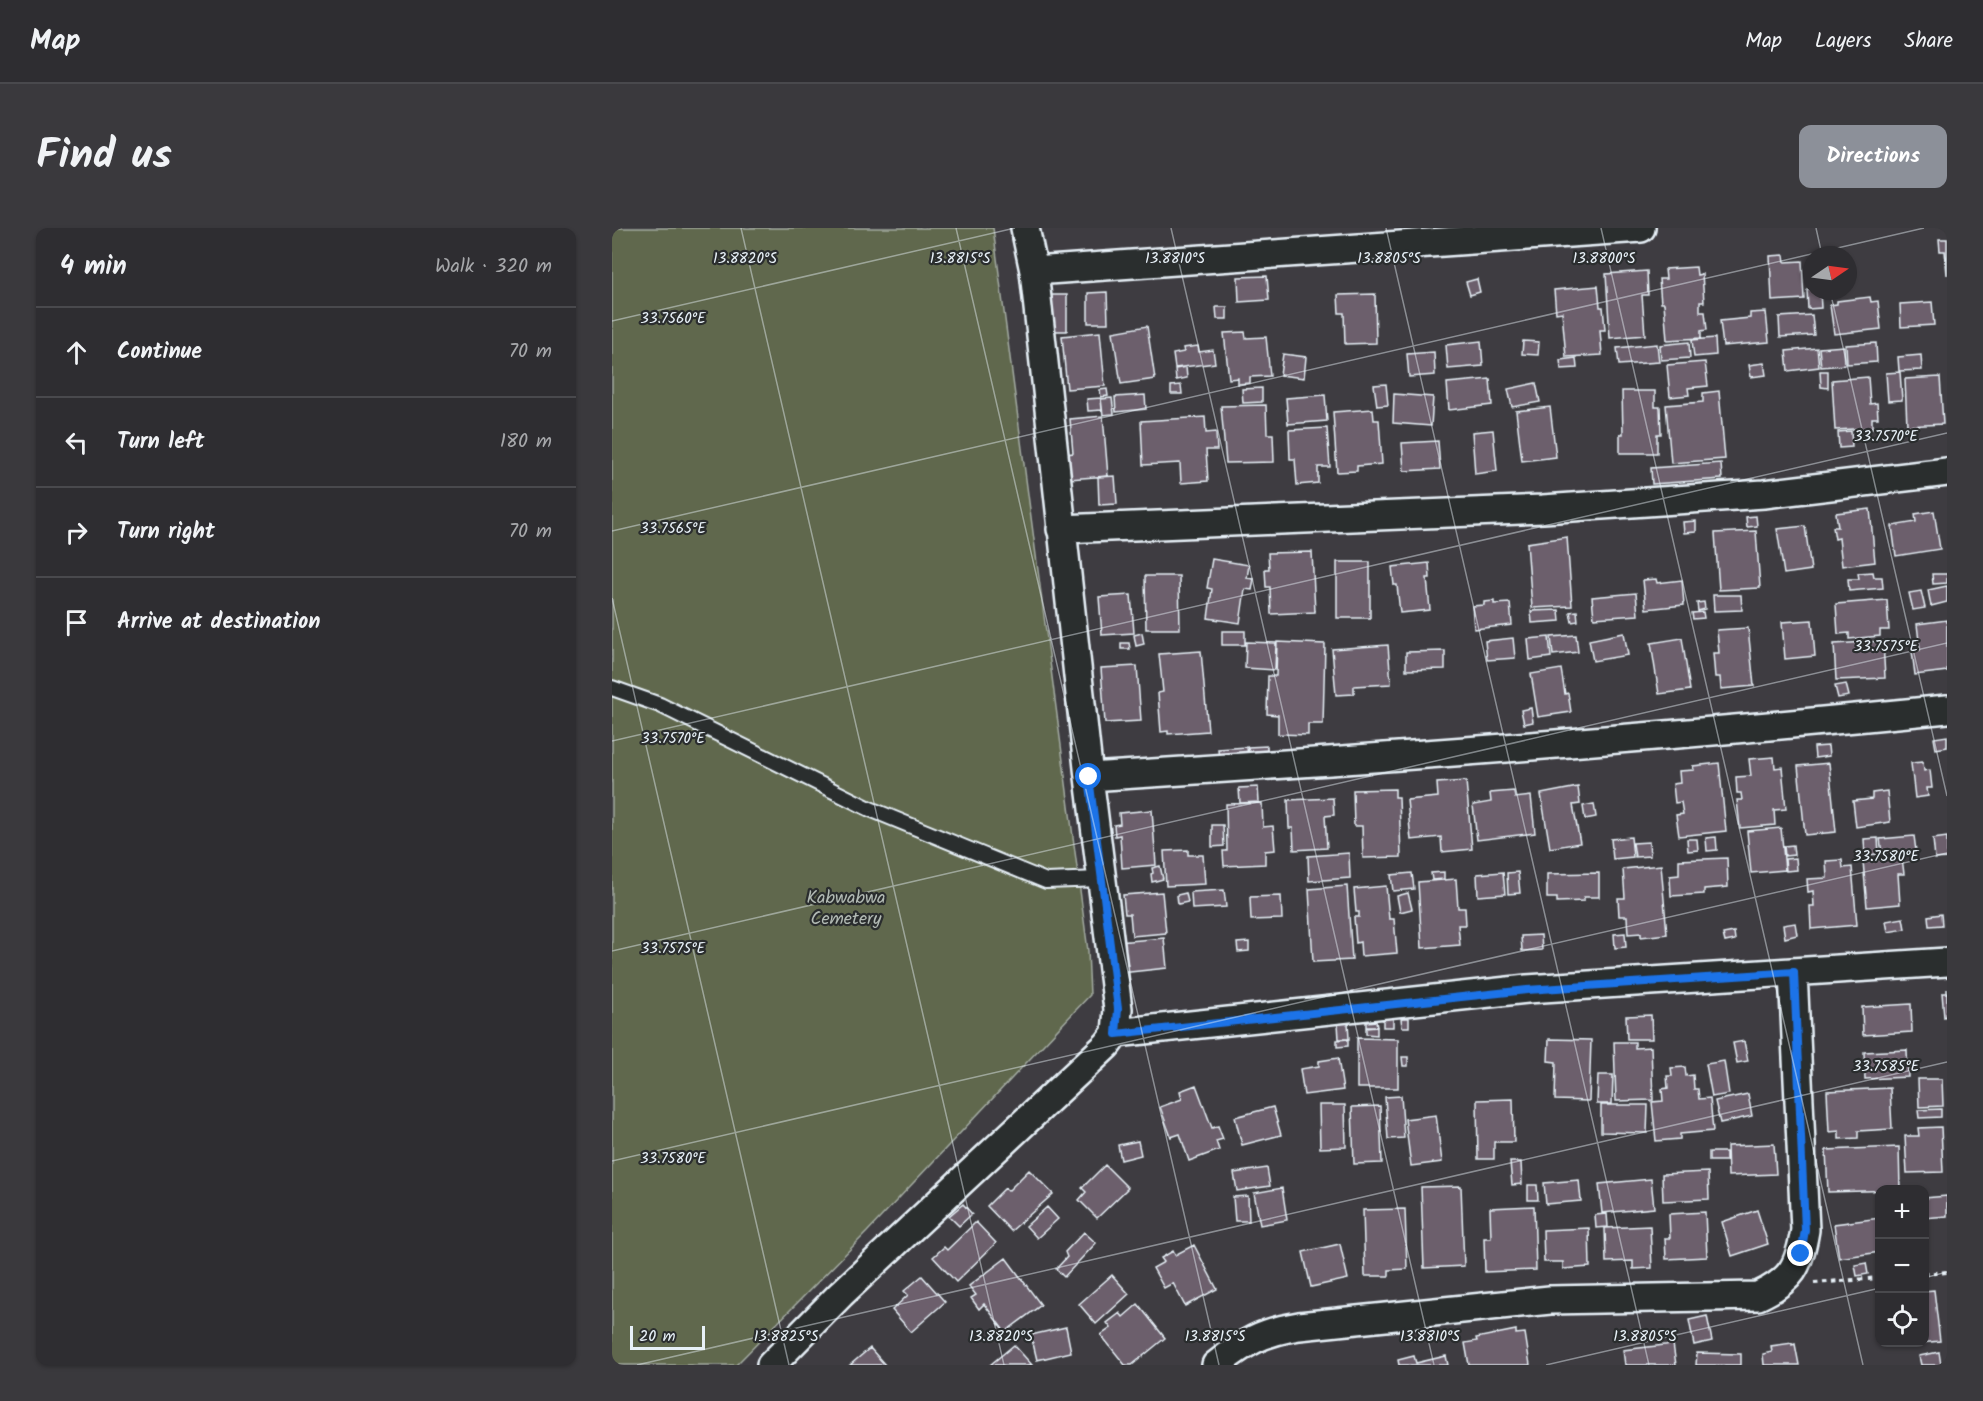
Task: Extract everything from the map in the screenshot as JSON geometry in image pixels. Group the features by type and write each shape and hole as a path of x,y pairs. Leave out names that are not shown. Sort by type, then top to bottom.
{"street":[{"path":"771,1365 841,1293 1107,1045 1116,1034 1118,1009 1089,777 1034,271 1025,228"},
{"path":"1034,271 1641,228"},
{"path":"1061,529 1543,509 1764,494 1947,472"},
{"path":"1089,777 1431,755 1801,724 1947,709"},
{"path":"1116,1034 1527,990 1947,962"},
{"path":"1216,1365 1242,1345 1265,1333 1299,1326 1550,1300 1758,1296 1776,1287 1791,1274 1801,1254 1805,1230 1794,972"}],"lane":[{"path":"612,688 660,705 870,809 1046,881 1101,879"}],"path":[{"path":"1929,1274 1947,1272"},
{"path":"1791,1274 1815,1283 1875,1278"}],"green space":[{"name":"Kabwabwa Cemetery","path":"612,228 993,228 1088,951 1090,995 867,1232 736,1365 612,1365"}],"building":[{"path":"1939,239 1947,239 1947,275 1945,251 1940,251"},
{"path":"1784,255 1785,262 1802,261 1803,299 1772,301 1770,256"},
{"path":"1696,267 1697,275 1702,274 1704,302 1700,302 1700,312 1705,312 1707,330 1701,331 1701,338 1667,340 1664,303 1661,303 1659,279 1666,279 1665,269"},
{"path":"1647,271 1648,295 1642,295 1645,335 1610,338 1606,274"},
{"path":"1267,276 1269,300 1239,302 1238,277"},
{"path":"1477,279 1480,292 1470,295 1466,282"},
{"path":"1598,286 1605,330 1600,330 1602,355 1566,357 1562,312 1556,313 1554,290"},
{"path":"1107,292 1108,323 1088,323 1088,293"},
{"path":"1375,294 1376,343 1345,344 1344,313 1339,313 1338,295"},
{"path":"1049,295 1067,295 1067,331 1049,331"},
{"path":"1870,297 1871,302 1878,301 1881,329 1834,334 1830,305 1837,304 1837,301"},
{"path":"1808,300 1821,300 1821,308 1808,309"},
{"path":"1932,302 1934,325 1901,327 1900,304"},
{"path":"1216,307 1227,307 1227,319 1217,319"},
{"path":"1766,312 1769,342 1723,346 1720,321 1750,318 1750,313"},
{"path":"1812,315 1814,335 1780,337 1779,317"},
{"path":"1147,326 1155,379 1121,384 1113,332"},
{"path":"1100,332 1105,386 1067,389 1062,336"},
{"path":"1245,332 1246,338 1266,337 1270,376 1250,377 1250,383 1238,384 1238,378 1229,379 1224,333"},
{"path":"1715,338 1716,355 1694,357 1692,340"},
{"path":"1481,341 1483,366 1448,369 1446,345"},
{"path":"1523,341 1539,342 1538,355 1522,354"},
{"path":"1689,342 1690,358 1661,360 1660,345"},
{"path":"1876,343 1877,362 1847,364 1846,345"},
{"path":"1657,344 1659,362 1619,365 1617,348"},
{"path":"1198,346 1199,352 1213,350 1215,363 1175,368 1173,354 1184,352 1183,348"},
{"path":"1844,346 1845,365 1821,367 1819,348"},
{"path":"1817,348 1819,367 1788,371 1786,351"},
{"path":"1434,352 1435,375 1409,377 1407,354"},
{"path":"1283,354 1306,357 1304,378 1280,375"},
{"path":"1921,355 1922,370 1899,371 1898,357"},
{"path":"1576,358 1577,368 1561,369 1560,360"},
{"path":"1705,362 1708,386 1688,388 1689,395 1670,397 1667,365"},
{"path":"1764,363 1766,375 1751,377 1749,365"},
{"path":"1186,367 1187,378 1176,380 1175,369"},
{"path":"1820,371 1828,371 1828,388 1821,387"},
{"path":"1900,372 1902,400 1888,401 1886,373"},
{"path":"1868,377 1870,404 1877,403 1878,418 1872,418 1872,428 1835,430 1832,380"},
{"path":"1940,377 1943,424 1907,426 1905,379"},
{"path":"1490,379 1492,405 1449,410 1447,383"},
{"path":"1536,383 1540,402 1512,407 1508,389"},
{"path":"1386,384 1388,405 1377,406 1374,385"},
{"path":"1181,385 1182,394 1171,394 1171,386"},
{"path":"1262,388 1262,402 1243,403 1242,389"},
{"path":"1107,389 1108,396 1101,397 1100,390"},
{"path":"1622,391 1655,391 1655,407 1660,407 1661,434 1657,434 1657,453 1620,453 1620,434 1623,434"},
{"path":"1719,391 1725,459 1671,463 1666,405 1703,402 1703,393"},
{"path":"1394,394 1433,397 1431,426 1393,423"},
{"path":"1145,395 1146,409 1116,412 1115,397"},
{"path":"1325,395 1327,421 1288,424 1286,398"},
{"path":"1101,398 1102,410 1088,411 1087,399"},
{"path":"1112,398 1114,414 1103,415 1101,399"},
{"path":"1266,405 1267,434 1273,434 1274,462 1226,463 1221,406"},
{"path":"1550,407 1556,457 1522,461 1516,411"},
{"path":"1373,409 1374,420 1379,420 1382,464 1357,466 1357,471 1337,472 1333,412"},
{"path":"1103,416 1108,476 1069,479 1067,454 1073,453 1070,419"},
{"path":"1205,417 1206,433 1216,432 1217,450 1206,450 1208,481 1181,483 1180,463 1143,465 1141,421"},
{"path":"1327,428 1330,467 1318,467 1318,483 1297,485 1295,459 1290,459 1289,430"},
{"path":"1493,430 1497,471 1475,474 1472,432"},
{"path":"1851,431 1852,447 1839,448 1838,432"},
{"path":"1438,441 1440,469 1404,471 1402,443"},
{"path":"1721,463 1722,479 1652,484 1651,468"},
{"path":"1115,476 1117,504 1099,505 1098,477"},
{"path":"1870,509 1875,562 1842,566 1839,538 1835,539 1833,527 1838,527 1836,513"},
{"path":"1934,511 1940,549 1896,556 1892,526 1916,522 1915,514"},
{"path":"1756,516 1757,526 1747,527 1746,517"},
{"path":"1696,521 1696,532 1684,533 1683,522"},
{"path":"1805,526 1811,570 1784,574 1777,529"},
{"path":"1756,531 1760,588 1719,590 1715,533"},
{"path":"1567,537 1572,606 1532,608 1527,543"},
{"path":"1312,552 1315,612 1271,614 1270,587 1266,587 1265,569 1269,569 1268,553"},
{"path":"1212,559 1249,565 1247,578 1254,579 1252,590 1245,589 1240,623 1208,618 1212,589 1207,588"},
{"path":"1337,562 1370,562 1370,618 1337,618"},
{"path":"1429,563 1430,578 1427,578 1430,610 1400,613 1397,585 1394,585 1392,567"},
{"path":"1873,572 1874,577 1882,577 1883,588 1849,591 1848,579 1859,579 1858,573"},
{"path":"1932,574 1947,574 1947,583 1933,584"},
{"path":"1145,576 1179,576 1180,629 1146,629"},
{"path":"1656,579 1657,583 1682,580 1684,605 1646,609 1643,580"},
{"path":"1947,586 1947,602 1931,606 1928,590"},
{"path":"1921,591 1925,608 1913,610 1909,593"},
{"path":"1636,593 1638,615 1594,618 1592,597"},
{"path":"1131,595 1134,633 1102,635 1099,597"},
{"path":"1713,595 1741,595 1742,610 1714,611"},
{"path":"1887,600 1889,630 1880,630 1880,636 1849,639 1849,633 1838,634 1836,604"},
{"path":"1494,601 1494,604 1510,603 1512,625 1474,629 1472,606"},
{"path":"1704,602 1705,609 1698,611 1697,603"},
{"path":"1559,610 1560,621 1532,623 1531,611"},
{"path":"1577,611 1578,621 1572,622 1570,612"},
{"path":"1703,612 1704,618 1693,619 1692,613"},
{"path":"1812,620 1815,656 1785,659 1782,622"},
{"path":"1947,620 1947,671 1915,675 1912,651 1920,650 1917,624"},
{"path":"1748,628 1754,686 1721,689 1720,677 1715,677 1713,653 1719,653 1717,630"},
{"path":"1222,631 1245,631 1245,645 1222,645"},
{"path":"1142,633 1144,644 1136,646 1134,635"},
{"path":"1624,633 1628,655 1593,661 1589,640"},
{"path":"1576,635 1578,652 1553,655 1551,637"},
{"path":"1549,637 1551,657 1530,660 1528,639"},
{"path":"1513,638 1515,658 1487,660 1485,641"},
{"path":"1682,638 1690,690 1659,694 1651,643"},
{"path":"1883,641 1885,678 1836,680 1834,644"},
{"path":"1246,642 1276,643 1275,670 1245,668"},
{"path":"1277,642 1325,644 1323,724 1308,724 1308,735 1278,734 1278,715 1267,714 1268,676 1276,676"},
{"path":"1121,643 1129,643 1130,649 1121,649"},
{"path":"1388,645 1391,684 1354,686 1354,694 1336,695 1332,649"},
{"path":"1201,651 1208,731 1168,734 1168,731 1161,732 1158,693 1163,692 1159,654"},
{"path":"1445,651 1445,669 1406,670 1406,652"},
{"path":"1137,666 1141,721 1105,723 1101,668"},
{"path":"1561,669 1571,712 1538,717 1531,674"},
{"path":"1846,684 1849,696 1838,698 1835,686"},
{"path":"1531,708 1533,722 1524,724 1521,710"},
{"path":"1947,736 1947,747 1936,749 1934,738"},
{"path":"1267,746 1267,758 1249,759 1248,747"},
{"path":"1828,746 1829,756 1815,758 1814,747"},
{"path":"1247,747 1248,759 1219,761 1218,749"},
{"path":"1774,757 1775,768 1782,767 1786,809 1774,810 1775,825 1740,828 1737,800 1742,800 1741,793 1737,793 1736,777 1751,776 1749,759"},
{"path":"1923,762 1924,771 1930,770 1932,788 1927,788 1928,796 1915,798 1911,763"},
{"path":"1719,763 1726,831 1679,836 1676,815 1683,814 1681,802 1675,803 1673,784 1680,783 1679,771 1694,770 1693,766"},
{"path":"1829,763 1836,832 1805,835 1798,766"},
{"path":"1466,781 1472,849 1442,852 1441,837 1411,840 1407,800 1438,797 1437,783"},
{"path":"1258,787 1259,802 1240,803 1239,788"},
{"path":"1578,787 1580,804 1573,805 1580,843 1550,848 1541,794"},
{"path":"1395,789 1395,797 1399,797 1401,857 1363,858 1362,826 1354,826 1353,790"},
{"path":"1514,791 1515,798 1531,796 1535,833 1477,840 1473,805 1491,802 1490,793"},
{"path":"1887,791 1890,822 1856,827 1853,801 1872,799 1872,793"},
{"path":"1333,798 1334,815 1325,816 1327,848 1294,850 1293,828 1289,828 1288,800"},
{"path":"1262,803 1263,827 1273,826 1275,850 1265,851 1265,864 1224,866 1223,851 1227,851 1226,804"},
{"path":"1594,804 1596,817 1585,819 1583,806"},
{"path":"1152,810 1156,865 1122,868 1120,835 1115,836 1114,825 1120,824 1119,813"},
{"path":"1212,825 1223,825 1224,846 1212,847"},
{"path":"1781,828 1785,870 1751,873 1747,831"},
{"path":"1914,836 1916,851 1882,853 1880,839"},
{"path":"1631,837 1633,857 1613,859 1611,839"},
{"path":"1716,837 1717,850 1707,851 1706,838"},
{"path":"1947,837 1947,858 1935,859 1933,839"},
{"path":"1878,838 1879,854 1865,855 1864,839"},
{"path":"1687,839 1697,839 1698,850 1688,851"},
{"path":"1649,842 1650,856 1635,857 1633,843"},
{"path":"1793,845 1794,855 1785,856 1784,846"},
{"path":"1188,850 1188,855 1203,855 1205,884 1166,886 1164,851"},
{"path":"1349,853 1350,878 1309,881 1308,856"},
{"path":"1727,858 1728,887 1704,889 1704,894 1671,896 1670,876 1679,875 1679,860"},
{"path":"1796,858 1797,870 1786,871 1785,859"},
{"path":"1902,858 1904,874 1898,874 1900,904 1867,907 1863,861"},
{"path":"1842,860 1843,868 1852,867 1857,925 1811,929 1810,906 1814,906 1813,891 1808,892 1807,879 1827,878 1826,861"},
{"path":"1661,865 1667,934 1641,937 1641,933 1628,934 1627,916 1619,916 1618,898 1625,898 1623,869"},
{"path":"1160,866 1163,879 1152,882 1152,868"},
{"path":"1444,872 1444,879 1432,880 1431,873"},
{"path":"1503,872 1505,894 1478,896 1477,874"},
{"path":"1518,872 1520,893 1508,894 1507,873"},
{"path":"1412,873 1414,889 1393,891 1391,875"},
{"path":"1599,873 1599,897 1584,897 1584,901 1557,902 1557,898 1547,898 1547,874"},
{"path":"1456,879 1458,908 1465,908 1466,925 1458,925 1460,945 1422,948 1418,882"},
{"path":"1347,886 1352,960 1313,962 1309,889"},
{"path":"1386,886 1389,919 1394,919 1397,953 1361,956 1360,942 1356,943 1354,917 1359,917 1359,912 1356,912 1354,889"},
{"path":"1224,890 1226,907 1192,909 1191,892"},
{"path":"1162,892 1166,933 1132,936 1130,914 1125,914 1123,895"},
{"path":"1186,893 1188,902 1178,904 1177,895"},
{"path":"1408,893 1412,909 1400,912 1397,896"},
{"path":"1281,896 1282,919 1251,920 1250,897"},
{"path":"1941,914 1942,925 1929,926 1928,916"},
{"path":"1903,918 1905,929 1888,932 1886,921"},
{"path":"1795,923 1797,935 1785,938 1783,925"},
{"path":"1734,932 1735,940 1725,942 1723,934"},
{"path":"1625,933 1626,947 1615,948 1614,934"},
{"path":"1541,935 1542,950 1522,951 1521,936"},
{"path":"1164,938 1167,968 1121,973 1118,942"},
{"path":"1249,942 1249,951 1238,952 1237,943"},
{"path":"1942,993 1947,993 1947,1016 1944,1017"},
{"path":"1911,1004 1912,1032 1863,1035 1862,1007"},
{"path":"1651,1015 1652,1039 1627,1039 1626,1016"},
{"path":"1383,1018 1393,1018 1393,1027 1383,1027"},
{"path":"1401,1018 1409,1018 1409,1027 1402,1027"},
{"path":"1376,1021 1377,1027 1366,1027 1366,1022"},
{"path":"1348,1022 1349,1039 1339,1039 1338,1023"},
{"path":"1377,1027 1377,1035 1366,1034 1366,1028"},
{"path":"1357,1038 1398,1039 1398,1088 1357,1088"},
{"path":"1348,1039 1348,1046 1337,1047 1337,1040"},
{"path":"1549,1039 1591,1040 1589,1101 1555,1100 1556,1062 1548,1061"},
{"path":"1744,1041 1748,1061 1737,1063 1733,1043"},
{"path":"1614,1042 1635,1042 1635,1048 1651,1047 1653,1100 1616,1101"},
{"path":"1907,1050 1908,1077 1865,1079 1864,1052"},
{"path":"1402,1057 1408,1057 1408,1066 1403,1066"},
{"path":"1338,1058 1343,1090 1304,1095 1300,1069 1319,1066 1319,1061"},
{"path":"1724,1061 1729,1094 1712,1097 1706,1064"},
{"path":"1685,1067 1686,1076 1693,1075 1694,1089 1698,1089 1699,1099 1710,1098 1713,1131 1680,1134 1680,1139 1656,1141 1652,1102 1663,1101 1662,1089 1668,1088 1667,1076 1672,1076 1671,1068"},
{"path":"1598,1075 1613,1075 1612,1104 1597,1104"},
{"path":"1918,1079 1942,1079 1943,1106 1919,1107"},
{"path":"1196,1085 1212,1128 1218,1126 1223,1139 1216,1141 1219,1150 1189,1161 1180,1134 1171,1137 1160,1107 1182,1099 1180,1091"},
{"path":"1890,1088 1892,1129 1858,1131 1858,1138 1839,1139 1839,1131 1829,1132 1827,1091"},
{"path":"1748,1094 1752,1116 1720,1123 1715,1101"},
{"path":"1401,1096 1404,1138 1388,1139 1385,1097"},
{"path":"1513,1099 1514,1142 1494,1142 1494,1159 1478,1159 1477,1100"},
{"path":"1319,1105 1345,1105 1346,1147 1320,1148"},
{"path":"1601,1105 1648,1105 1647,1133 1601,1132"},
{"path":"1380,1106 1382,1163 1354,1164 1352,1107"},
{"path":"1273,1107 1281,1135 1242,1145 1235,1117"},
{"path":"1941,1109 1941,1117 1919,1118 1918,1110"},
{"path":"1436,1115 1442,1162 1411,1166 1405,1119"},
{"path":"1941,1127 1943,1172 1907,1173 1905,1136 1919,1136 1918,1128"},
{"path":"1138,1141 1141,1155 1121,1160 1118,1145"},
{"path":"1774,1144 1776,1174 1728,1176 1727,1146"},
{"path":"1899,1147 1900,1185 1875,1185 1875,1191 1828,1192 1826,1150"},
{"path":"1709,1152 1726,1152 1726,1161 1709,1161"},
{"path":"1510,1162 1521,1162 1522,1184 1512,1185"},
{"path":"1105,1165 1128,1188 1097,1218 1079,1200 1086,1192 1082,1188"},
{"path":"1267,1168 1270,1186 1237,1191 1234,1173"},
{"path":"1029,1170 1053,1194 1011,1231 987,1206 1005,1188 1008,1191"},
{"path":"1708,1172 1709,1199 1663,1201 1662,1174"},
{"path":"1651,1179 1654,1208 1602,1213 1599,1184"},
{"path":"1579,1180 1581,1201 1546,1204 1544,1183"},
{"path":"1528,1185 1537,1185 1538,1200 1528,1200"},
{"path":"1461,1186 1464,1266 1424,1268 1421,1187"},
{"path":"1282,1188 1287,1220 1260,1225 1254,1193"},
{"path":"1248,1196 1249,1221 1235,1221 1233,1197"},
{"path":"1947,1196 1947,1216 1929,1218 1929,1198"},
{"path":"963,1204 972,1214 959,1226 949,1216"},
{"path":"1534,1206 1536,1270 1485,1272 1484,1238 1491,1238 1490,1208"},
{"path":"1047,1207 1058,1219 1037,1238 1026,1226"},
{"path":"1405,1209 1407,1269 1389,1270 1389,1276 1365,1276 1363,1210"},
{"path":"1757,1210 1768,1244 1732,1256 1722,1222"},
{"path":"1705,1212 1707,1257 1666,1259 1665,1238 1670,1238 1669,1214"},
{"path":"1607,1214 1608,1227 1596,1228 1595,1215"},
{"path":"1875,1219 1875,1253 1839,1258 1834,1224"},
{"path":"976,1222 996,1243 956,1282 933,1257 944,1247 947,1250"},
{"path":"1650,1226 1652,1268 1633,1269 1633,1261 1606,1262 1605,1228"},
{"path":"1589,1228 1590,1267 1563,1269 1563,1262 1544,1262 1543,1230"},
{"path":"1084,1232 1096,1243 1064,1277 1056,1269 1067,1257 1065,1252"},
{"path":"1340,1244 1348,1279 1311,1287 1303,1252"},
{"path":"1194,1245 1217,1289 1185,1306 1173,1283 1164,1288 1153,1268 1164,1262 1161,1258 1173,1251 1175,1255"},
{"path":"1006,1258 1041,1305 1005,1332 984,1304 979,1309 971,1298 976,1295 969,1286"},
{"path":"1866,1263 1868,1274 1857,1276 1855,1265"},
{"path":"1112,1275 1129,1294 1096,1324 1079,1304"},
{"path":"922,1276 945,1302 911,1332 892,1310 908,1295 904,1291"},
{"path":"1929,1290 1934,1290 1940,1341 1929,1342"},
{"path":"1138,1304 1165,1338 1132,1365 1125,1365 1101,1335 1111,1328 1107,1323 1120,1313 1123,1317"},
{"path":"1707,1316 1712,1341 1694,1345 1689,1320"},
{"path":"1066,1327 1071,1352 1037,1360 1031,1335"},
{"path":"1516,1330 1516,1334 1525,1333 1530,1365 1469,1365 1465,1343 1477,1341 1476,1338"},
{"path":"1792,1343 1792,1345 1795,1344 1799,1365 1764,1365 1763,1354 1772,1352 1771,1346"},
{"path":"1673,1344 1676,1365 1625,1365 1623,1350"},
{"path":"1014,1345 1032,1365 990,1365"},
{"path":"870,1348 885,1365 850,1365"},
{"path":"1939,1352 1941,1365 1921,1365 1919,1356"},
{"path":"1697,1353 1741,1354 1741,1365 1696,1365"},
{"path":"1414,1356 1416,1363 1446,1356 1448,1365 1399,1365 1398,1360"}],"route":[{"path":"1089,777 1118,1009 1116,1034 1527,990 1794,972 1805,1230 1801,1254"}]}
